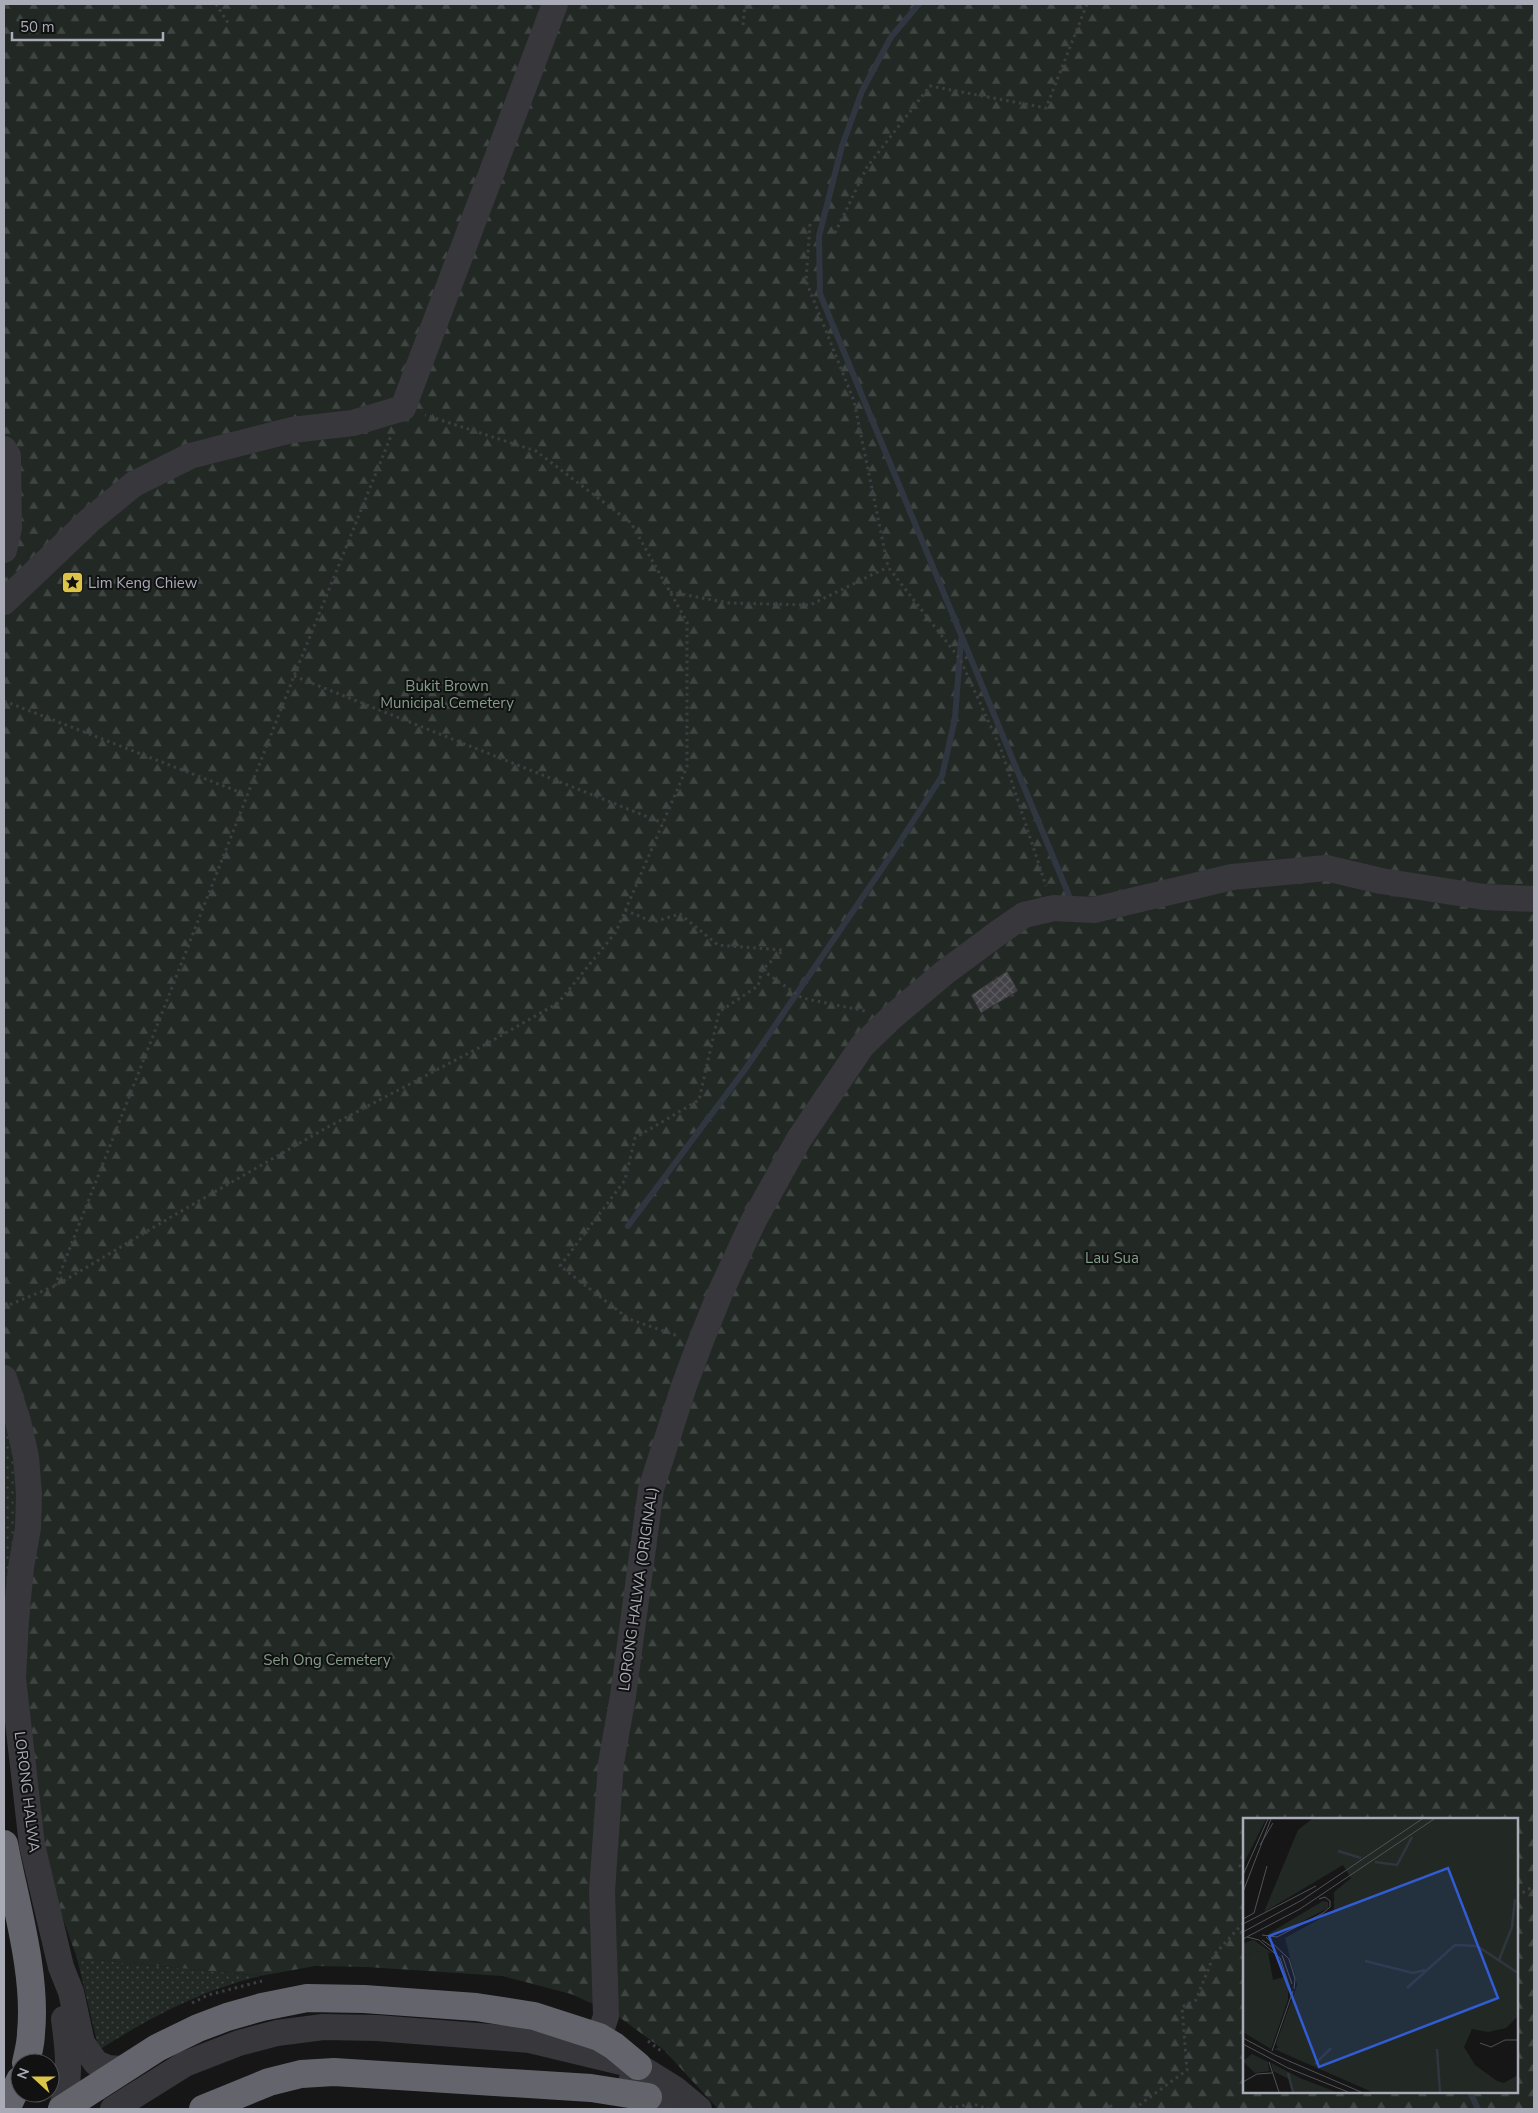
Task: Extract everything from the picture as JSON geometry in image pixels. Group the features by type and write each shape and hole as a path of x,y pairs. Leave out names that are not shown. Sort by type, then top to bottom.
{"highway":[{"path":"4,1844 32,1996 31,2033 28,2053"},
{"path":"61,2109 157,2048 227,2017 262,2007 307,1998 364,1999 476,2007 534,2016 599,2037 614,2046 638,2066"},
{"path":"203,2109 269,2082 301,2074 334,2072 591,2088 648,2097"}],"street":[{"path":"4,602 90,520 134,484 190,456 292,430 353,423 403,408 555,4"},
{"path":"4,449 8,456 9,528 4,550"},
{"name":"LORONG HALWA (ORIGINAL)","path":"599,2037 606,2016 602,1891 611,1763 650,1489 700,1343 721,1291 753,1222 798,1139 862,1046 892,1017 944,974 1024,915 1054,908 1094,910 1232,877 1326,868 1381,881 1484,897 1534,899"},
{"name":"LORONG HALWA","path":"4,1378 18,1421 26,1457 29,1494 28,1528 21,1567 16,1620 13,1678 32,1845 61,1967 71,1992 82,2043 96,2062 108,2068 123,2069"},
{"name":"LORONG HALWA","path":"61,1967 60,1993 67,2044 68,2084 61,2109"},
{"path":"113,2109 185,2064 239,2043 277,2033 323,2027 377,2028 530,2040 638,2066 675,2089 699,2109"},
{"path":"139,2109 194,2075 240,2055 296,2041 342,2040 519,2051 574,2060 623,2075 648,2097 673,2109"}],"path":[{"path":"216,4 230,26"},
{"path":"743,25 745,4"},
{"path":"835,233 867,167 930,86 1046,108 1087,4"},
{"path":"810,224 806,281 854,401 888,566 960,659 1001,749 1054,908"},
{"path":"4,1307 55,1286 326,1128 488,1043 558,1003 616,932 687,768 687,622 631,523 536,451 403,408 294,676 55,1286"},
{"path":"670,592 729,603 810,605 888,566"},
{"path":"294,676 663,823"},
{"path":"4,702 247,796"},
{"path":"626,910 653,922 680,914 718,945 784,950 762,970 758,986 719,1012 699,1100 635,1138 625,1180 560,1266 629,1319 700,1343"},
{"path":"762,970 802,998 892,1017"},
{"path":"1239,1866 1243,1869"},
{"path":"1518,1895 1534,1886"},
{"path":"1134,2109 1187,2070 1182,2007 1196,2000 1214,1955 1243,1923"},
{"path":"943,2109 973,2104 989,2109"},
{"path":"1104,2109 1110,2106 1111,2109"}],"green space":[{"path":"4,4 1534,4 1534,2109 718,2109 664,2050 615,2014 571,1994 502,1976 368,1967 315,1966 260,1976 77,1958 49,1880 21,1651 39,1521 4,1369"},
{"path":"4,1402 21,1487 4,1658"},
{"path":"77,1958 260,1976 217,1989 176,2006 99,2050"}],"building":[{"path":"1007,971 1018,991 981,1013 971,995"}],"waterway":[{"path":"919,4 891,37 862,91 842,146 819,236 820,294 1070,898"},
{"path":"628,1226 746,1068 894,851 942,776 955,718 961,640"},
{"path":"1470,2093 1478,2109"}],"place":[{"name":"Lim Keng Chiew","path":"72,583"}],"park label":[{"name":"Bukit Brown Municipal Cemetery","path":"447,694"},
{"name":"Lau Sua","path":"1112,1258"},
{"name":"Seh Ong Cemetery","path":"327,1660"}]}
